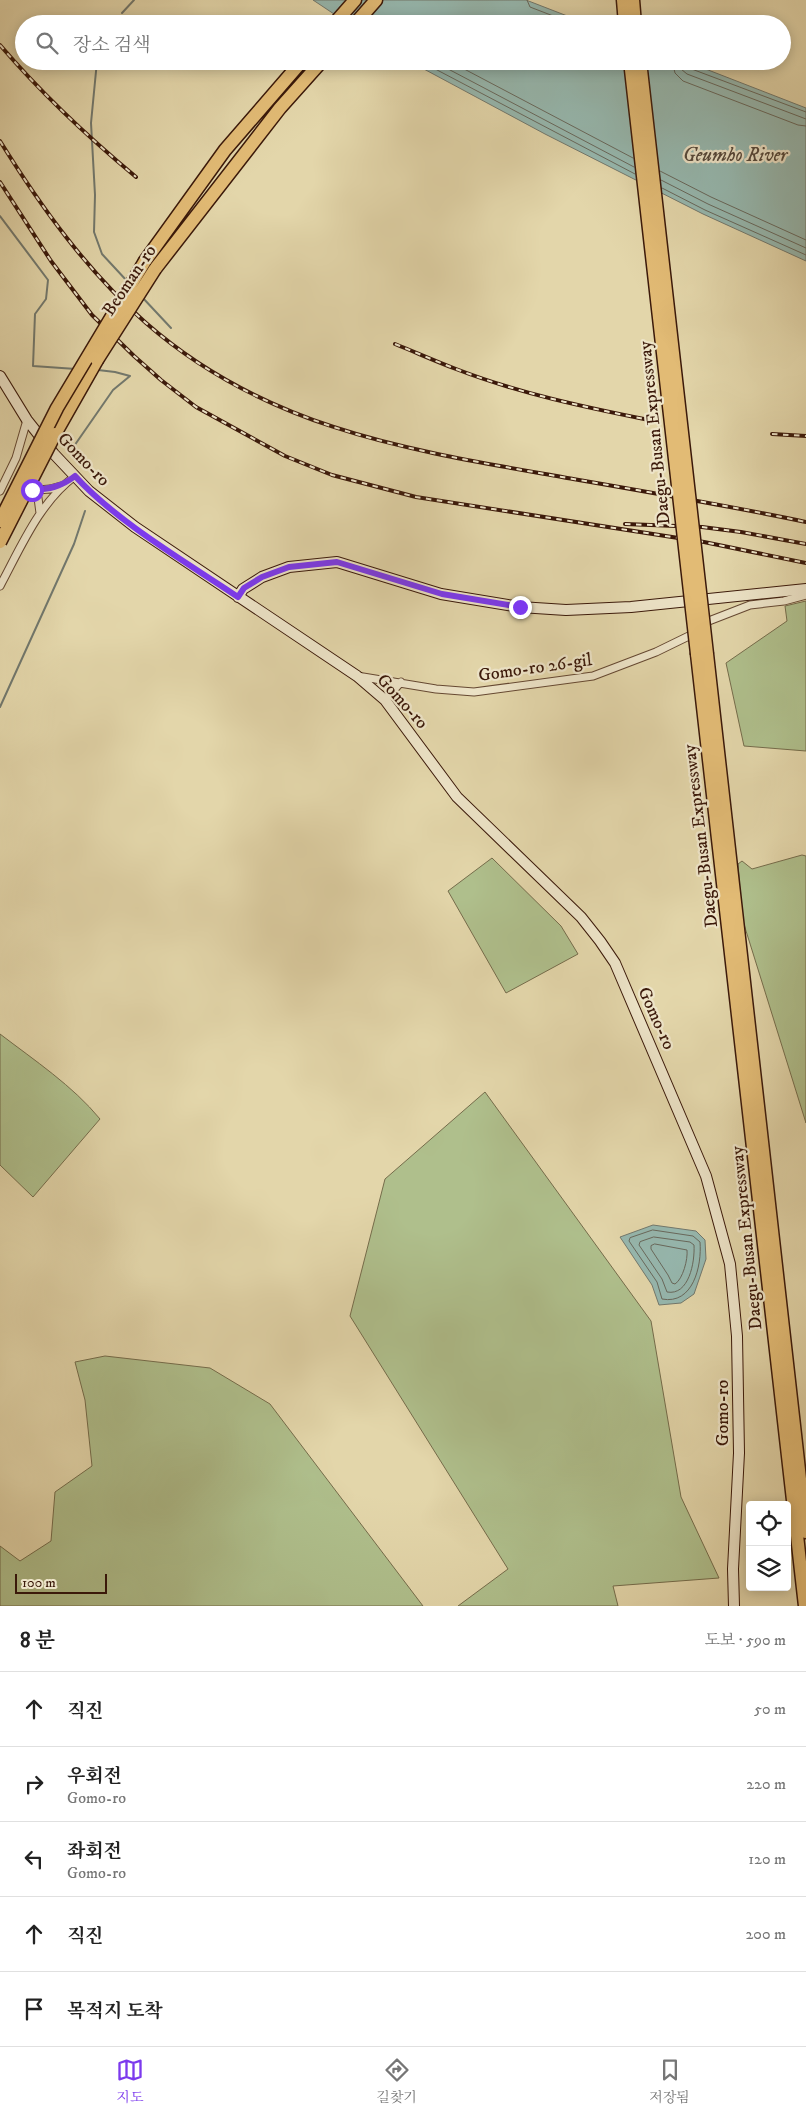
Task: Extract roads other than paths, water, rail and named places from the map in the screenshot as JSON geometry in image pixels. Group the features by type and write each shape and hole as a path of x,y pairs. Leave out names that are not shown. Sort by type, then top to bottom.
{"highway":[{"path":"342,15 355,0"},
{"path":"363,15 376,0"},
{"path":"623,0 624,15"},
{"path":"633,0 634,15"},
{"name":"Beoman-ro","path":"0,521 57,408 150,265 196,190 225,150 294,70"},
{"name":"Beoman-ro","path":"0,542 59,428 150,265 207,200 280,108 314,70"},
{"name":"Daegu-Busan Expressway","path":"631,70 702,654"},
{"name":"Daegu-Busan Expressway","path":"641,70 805,1606"},
{"name":"Daegu-Busan Expressway","path":"727,878 806,1532"}],"main road":[{"name":"Gomo-ro","path":"0,376 27,420 54,454 89,491 135,527 357,676 385,700 457,797 581,917 615,964 651,1044 706,1176 730,1264 736,1327 739,1453 733,1569 734,1606"},
{"path":"238,597 244,588 262,577 289,567 337,562 442,594 520,607 566,610 631,607 806,589"}],"street":[{"path":"0,491 16,458 27,420"},
{"path":"0,495 50,489 62,485 75,476"},
{"path":"0,586 40,514 62,485"},
{"path":"32,490 38,498 40,514"},
{"name":"Gomo-ro 26-gil","path":"357,676 436,689 474,692 593,676 695,633 700,625 714,618 750,605 784,601 806,595"},
{"path":"385,700 401,682"}],"water":[{"path":"313,0 526,0 565,15 336,15"},
{"name":"Geumho River","path":"426,70 708,70 806,108 806,261 703,214 545,134"},
{"path":"653,1225 696,1231 705,1240 706,1259 694,1294 681,1303 659,1305 652,1285 620,1237"}],"waterway":[{"path":"122,13 134,0"},
{"path":"96,70 91,123 95,195 94,232 102,254 127,281"},
{"path":"0,216 48,280 46,299 35,314 33,366 76,369"},
{"path":"142,297 171,328"},
{"path":"98,370 130,376"},
{"path":"72,449 113,390 130,376"},
{"path":"0,707 74,544 85,511"}],"railway":[{"path":"0,45 15,61"},
{"path":"23,70 65,114 136,177"},
{"path":"0,141 66,237 124,303 192,359 241,388 290,411 342,430 395,444 505,467 684,498 806,522"},
{"path":"0,182 51,261 92,315 134,356 196,407 285,456 332,475 416,497 704,542 806,563"},
{"path":"395,344 479,378 527,392 649,420"},
{"path":"772,434 806,436"},
{"path":"625,524 702,527 806,544"}]}
